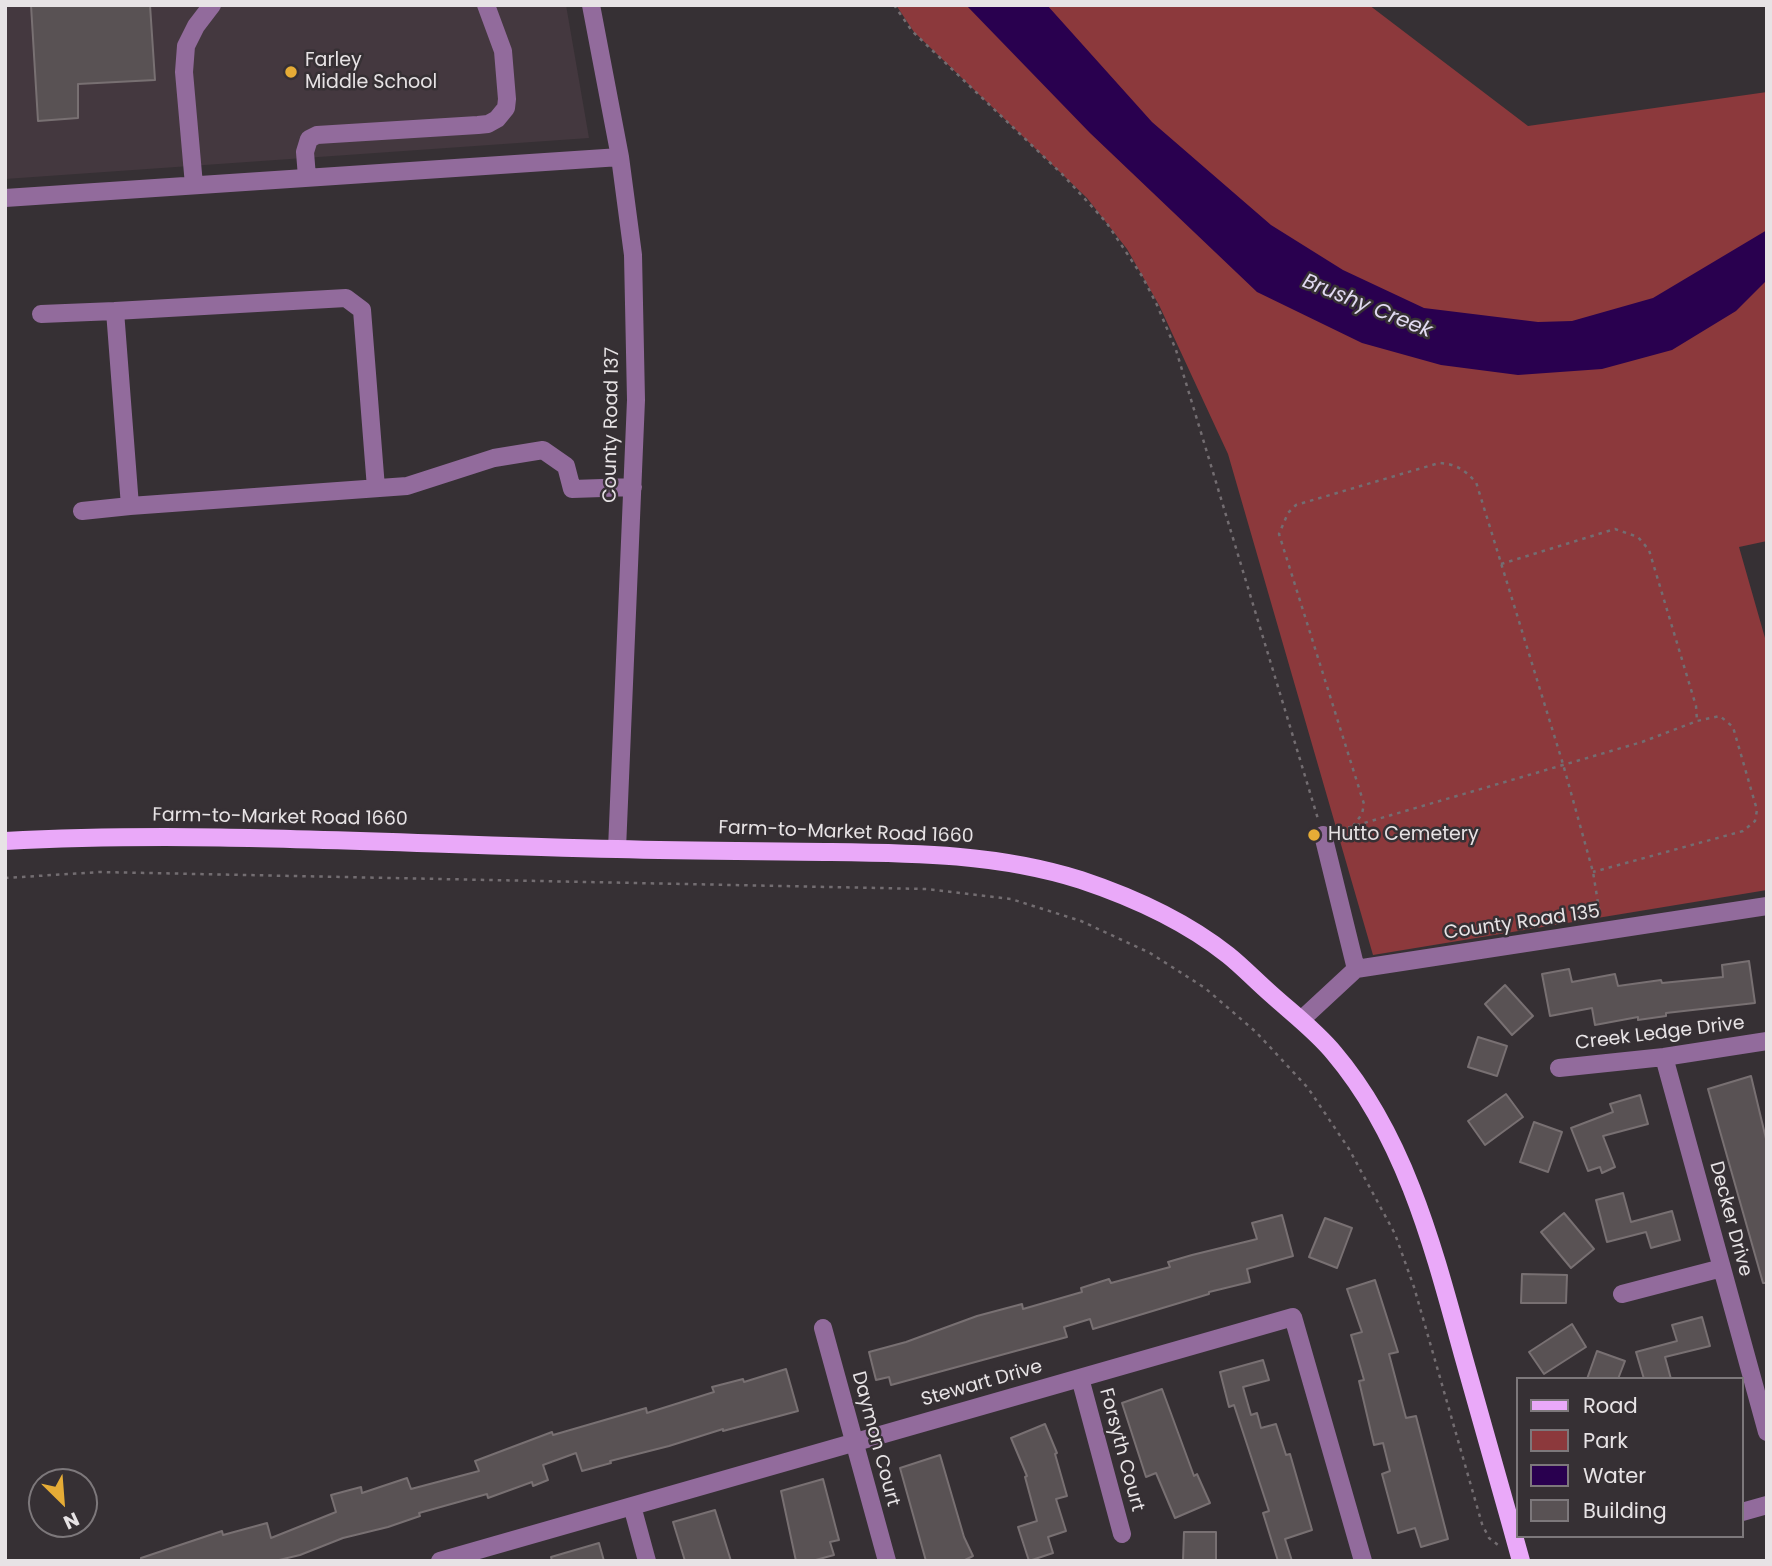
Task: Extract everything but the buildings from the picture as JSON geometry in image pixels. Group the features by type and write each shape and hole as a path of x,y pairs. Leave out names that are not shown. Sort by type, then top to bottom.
{"main road":[{"name":"Farm-to-Market Road 1660","path":"5,841 78,837 205,836 617,849 928,853 981,858 1051,872 1104,888 1177,921 1227,954 1301,1020 1334,1054 1353,1079 1391,1139 1407,1174 1448,1299 1521,1561"}],"street":[{"path":"194,185 184,72 186,46 196,26 212,5"},
{"path":"307,177 305,152 309,139 317,135 488,124 503,113 508,99 503,51 486,5"},
{"name":"County Road 137","path":"592,5 620,157 633,255 636,400 617,849"},
{"path":"5,198 620,157"},
{"path":"41,314 346,299 362,310 376,488"},
{"path":"115,311 130,506"},
{"path":"82,511 407,486 494,458 542,450 566,466 572,489 633,487"},
{"path":"1301,1020 1356,969 1323,835"},
{"name":"County Road 135","path":"1356,969 1767,906"},
{"name":"Creek Ledge Drive","path":"1559,1068 1664,1057 1767,1041"},
{"name":"Decker Drive","path":"1664,1057 1767,1432"},
{"path":"1622,1294 1722,1268"},
{"name":"Stewart Drive","path":"440,1561 1293,1317 1363,1561"},
{"name":"Daymon Court","path":"823,1328 887,1561"},
{"name":"Forsyth Court","path":"1080,1378 1122,1534"},
{"path":"1744,1511 1767,1505"},
{"path":"632,1506 647,1561"}],"path":[{"path":"894,5 912,31 1085,197 1125,248 1157,305 1176,350 1323,835 1642,742 1697,721 1720,716 1733,727 1757,810 1755,821 1743,831 1593,872"},
{"path":"1353,826 1362,814 1364,804 1279,534 1282,524 1296,505 1439,463 1462,467 1476,482 1563,764 1593,872 1603,932"},
{"path":"1501,564 1615,529 1638,537 1649,550 1696,706 1697,721"},
{"path":"5,878 100,872 927,889 1011,899 1081,921 1150,953 1205,988 1256,1032 1308,1088 1335,1129 1395,1234 1414,1287 1482,1524 1489,1538 1499,1546"}],"shaded area":[{"name":"Farley Middle School","path":"5,5 566,5 589,138 5,179"}],"green space":[{"path":"896,5 1369,5 1528,126 1767,92 1767,541 1739,547 1767,645 1767,890 1373,955 1228,454 1159,305 1127,249 1087,198 914,32"}],"water":[{"name":"Brushy Creek","path":"966,5 1047,5 1152,122 1271,225 1343,270 1424,308 1538,322 1572,321 1653,298 1767,230 1767,280 1736,311 1672,350 1602,369 1518,375 1441,365 1362,343 1257,292 1090,133"}],"place":[{"name":"Farley Middle School","path":"291,72"},
{"name":"Hutto Cemetery","path":"1314,835"}]}
